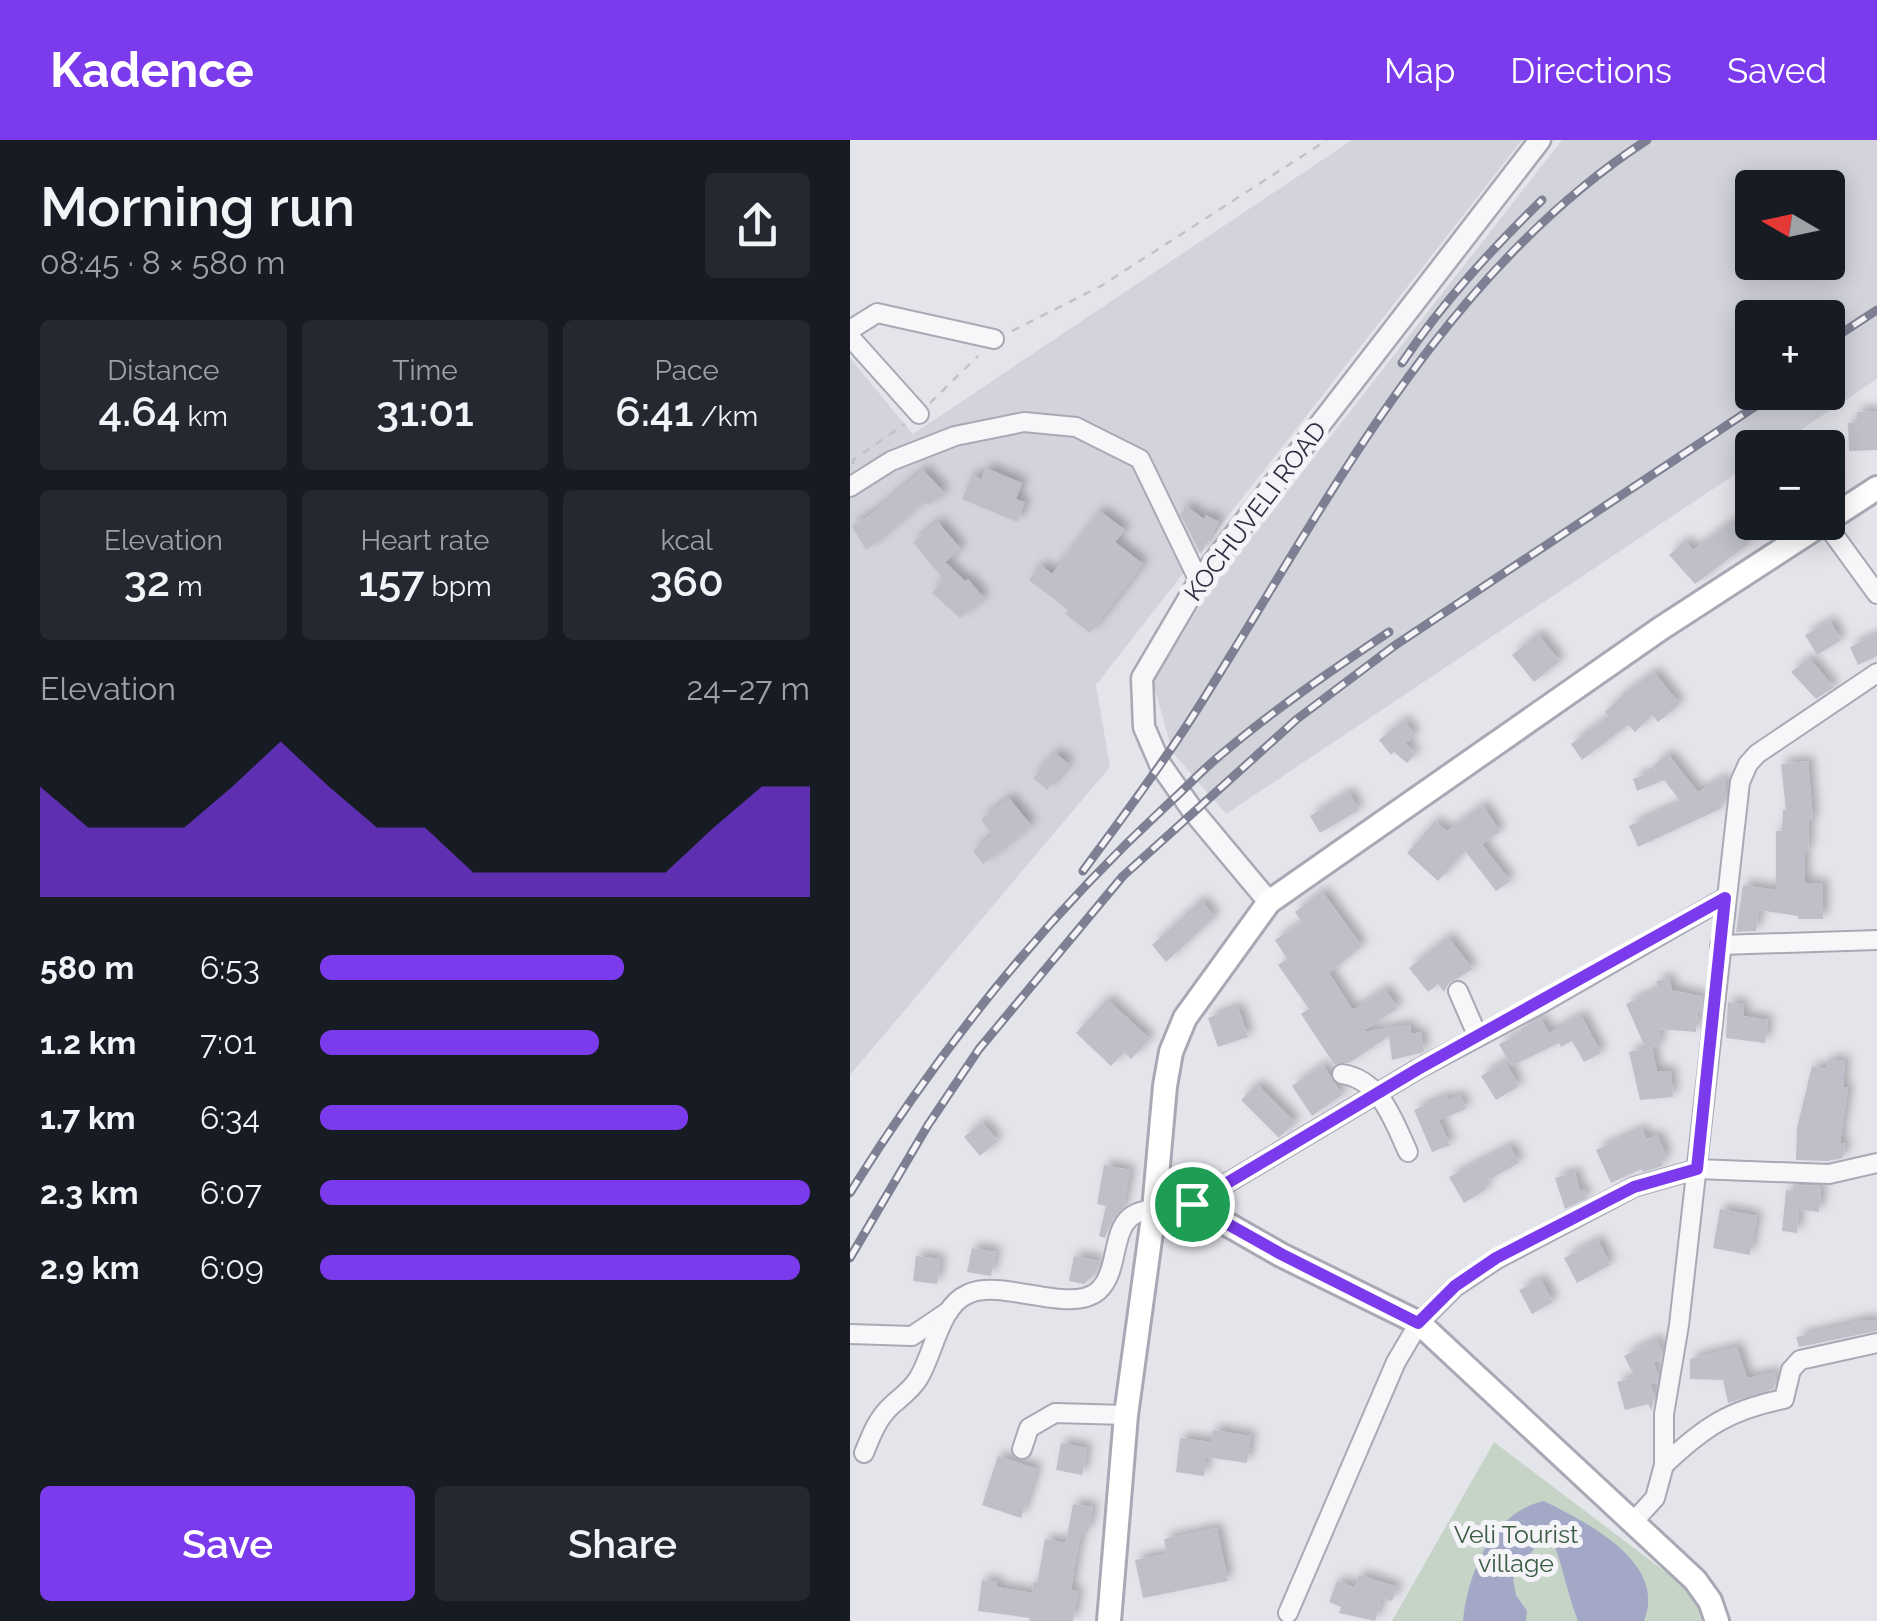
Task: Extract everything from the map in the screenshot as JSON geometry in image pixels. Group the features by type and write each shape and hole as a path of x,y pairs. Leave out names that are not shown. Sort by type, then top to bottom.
{"main road":[{"path":"1845,511 1877,488"},
{"path":"1108,1621 1126,1414 1155,1200 1164,1086 1171,1052 1185,1018 1269,902 1660,630 1801,540"},
{"path":"1155,1200 1192,1204 1418,1323 1695,1580 1718,1621"}],"street":[{"name":"KOCHUVELI ROAD","path":"1269,902 1193,812 1160,764 1144,728 1142,678 1199,581 1540,140"},
{"path":"919,414 850,334 877,313 994,340"},
{"path":"851,486 891,461 955,436 1024,422 1076,427 1140,460 1199,581"},
{"path":"1838,540 1877,594"},
{"path":"1633,1522 1655,1498 1664,1465 1664,1414 1680,1324 1736,800 1748,764 1772,742 1877,673"},
{"path":"1192,1204 1377,1094 1725,898"},
{"path":"1720,945 1877,940"},
{"path":"1458,991 1478,1037"},
{"path":"1342,1074 1362,1077 1377,1094 1408,1152"},
{"path":"1288,1613 1396,1362 1418,1323 1455,1286 1496,1258 1634,1187 1697,1169 1829,1174 1877,1163"},
{"path":"850,1334 912,1336 967,1294 980,1290 1069,1298 1092,1294 1104,1283 1129,1217 1155,1200"},
{"path":"864,1452 877,1423 917,1381 949,1311"},
{"path":"1664,1465 1692,1438 1748,1406 1784,1399 1791,1370 1800,1360 1877,1343"},
{"path":"1022,1449 1029,1428 1055,1413 1126,1414"}],"path":[{"path":"851,486 853,460 919,414 994,340 1101,286 1327,140"}],"shaded area":[{"path":"1352,140 1522,140 1096,685 1110,767 850,1075 850,358 913,434"},
{"path":"1562,140 1877,140 1877,379 1845,400 1845,300 1735,300 1735,410 1830,410 1800,430 1735,430 1735,474 1226,814 1173,753 1153,683 1206,596"}],"green space":[{"name":"Veli Tourist village","path":"1494,1442 1692,1592 1704,1621 1392,1621"}],"water":[{"path":"1544,1501 1600,1532 1634,1562 1648,1599 1644,1621 1578,1621 1552,1539 1541,1538 1513,1579 1516,1595 1527,1611 1526,1621 1463,1621 1470,1584 1486,1547 1510,1518"}],"building":[{"path":"1877,411 1877,450 1849,451 1848,423 1857,422 1857,412"},
{"path":"986,468 1022,483 1016,499 1025,502 1017,522 962,499 972,475 981,479"},
{"path":"923,470 944,492 930,505 922,502 866,550 852,526"},
{"path":"1186,506 1204,519 1206,515 1219,522 1201,554 1180,514"},
{"path":"1100,511 1125,530 1115,542 1143,564 1090,633 1029,580 1041,565 1052,574"},
{"path":"938,522 961,549 945,562 965,581 968,579 984,598 960,618 932,593 943,579 913,542"},
{"path":"1732,522 1735,540 1744,540 1747,545 1695,584 1669,555 1685,541 1693,550"},
{"path":"1830,621 1841,640 1817,655 1805,635"},
{"path":"1538,634 1560,661 1534,682 1512,655"},
{"path":"1877,634 1877,656 1858,665 1850,647"},
{"path":"1809,658 1834,687 1816,699 1791,672"},
{"path":"1654,672 1680,704 1658,722 1652,715 1635,732 1628,725 1582,760 1571,744 1608,716 1605,712 1626,692"},
{"path":"1404,720 1415,735 1405,744 1416,753 1407,763 1394,752 1391,755 1379,740"},
{"path":"1055,753 1069,764 1047,790 1033,778"},
{"path":"1668,754 1698,792 1726,777 1726,798 1720,801 1722,808 1638,847 1629,826 1681,802 1664,780 1637,791 1633,779 1656,770 1653,766"},
{"path":"1808,761 1813,821 1809,821 1808,851 1804,850 1805,883 1823,884 1823,919 1798,919 1759,910 1756,931 1736,932 1743,885 1776,890 1776,831 1782,831 1786,810 1781,764"},
{"path":"1349,792 1359,810 1320,833 1310,816"},
{"path":"1009,798 1031,825 983,864 973,851 993,835 981,820"},
{"path":"1483,805 1500,832 1482,844 1510,881 1496,891 1465,851 1438,881 1407,853 1435,821 1447,831"},
{"path":"1322,891 1362,946 1329,973 1353,1010 1385,989 1398,1008 1362,1032 1410,1025 1411,1034 1421,1032 1424,1052 1392,1060 1389,1036 1349,1063 1334,1064 1301,1014 1309,1009 1278,965 1287,959 1275,940 1302,922 1295,912"},
{"path":"1201,900 1215,917 1166,962 1152,945"},
{"path":"1448,937 1473,969 1449,983 1444,992 1438,984 1428,992 1409,968"},
{"path":"1669,978 1672,990 1703,997 1696,1032 1659,1029 1660,1046 1645,1047 1626,1004 1658,989 1656,981"},
{"path":"1107,999 1150,1039 1131,1059 1124,1052 1111,1066 1076,1033"},
{"path":"1728,1002 1744,1005 1743,1016 1768,1020 1765,1043 1726,1038"},
{"path":"1238,1007 1248,1037 1218,1047 1208,1018"},
{"path":"1581,1015 1601,1053 1584,1062 1572,1041 1561,1047 1559,1043 1511,1066 1499,1044 1541,1018 1549,1033"},
{"path":"1652,1047 1657,1072 1671,1071 1673,1097 1640,1100 1629,1052"},
{"path":"1827,1060 1845,1061 1843,1087 1848,1088 1840,1143 1845,1144 1843,1158 1796,1160 1797,1128 1812,1066 1826,1069"},
{"path":"1505,1061 1519,1086 1496,1100 1481,1076"},
{"path":"1323,1065 1342,1095 1312,1116 1292,1086"},
{"path":"1257,1084 1295,1122 1279,1138 1241,1100"},
{"path":"1460,1095 1466,1109 1439,1120 1450,1145 1432,1152 1414,1110 1446,1096 1448,1100"},
{"path":"982,1122 998,1141 980,1156 964,1137"},
{"path":"1642,1129 1647,1139 1657,1135 1667,1157 1660,1160 1663,1166 1643,1172 1641,1169 1611,1183 1596,1150"},
{"path":"1510,1146 1519,1163 1483,1183 1487,1189 1464,1203 1449,1177"},
{"path":"1104,1165 1130,1170 1123,1208 1111,1222 1105,1238 1099,1236 1106,1206 1097,1204"},
{"path":"1575,1172 1580,1191 1584,1190 1587,1198 1565,1209 1555,1178"},
{"path":"1793,1185 1819,1186 1821,1191 1819,1212 1799,1210 1797,1233 1782,1231 1786,1190 1792,1191"},
{"path":"1720,1209 1757,1216 1750,1255 1713,1248"},
{"path":"1598,1240 1610,1265 1577,1283 1564,1258"},
{"path":"972,1248 996,1252 991,1276 967,1272"},
{"path":"916,1256 940,1259 937,1284 913,1281"},
{"path":"1074,1256 1100,1261 1095,1274 1084,1284 1069,1281"},
{"path":"1541,1279 1553,1302 1532,1314 1519,1290"},
{"path":"1877,1320 1877,1331 1799,1347 1796,1337"},
{"path":"1657,1339 1662,1350 1661,1359 1654,1362 1658,1377 1657,1383 1651,1384 1652,1411 1648,1404 1625,1410 1617,1382 1635,1377 1624,1356"},
{"path":"1737,1347 1747,1378 1776,1372 1774,1389 1728,1403 1723,1380 1690,1379 1690,1359"},
{"path":"1213,1430 1251,1436 1247,1463 1206,1457 1204,1476 1176,1472 1180,1438 1211,1442"},
{"path":"1061,1443 1087,1448 1082,1475 1056,1470"},
{"path":"998,1456 1037,1469 1021,1518 982,1505"},
{"path":"1073,1504 1093,1507 1088,1532 1082,1531 1076,1557 1071,1590 1078,1592 1073,1621 1029,1621 1030,1618 978,1611 982,1580 997,1582 997,1587 1032,1593 1045,1539 1066,1543"},
{"path":"1217,1528 1228,1581 1143,1598 1135,1560 1167,1554 1164,1539"},
{"path":"1359,1575 1397,1587 1392,1601 1382,1598 1375,1621 1339,1613 1341,1607 1329,1602 1337,1581 1355,1587"}],"railway":[{"path":"1083,871 1176,741 1336,483 1444,330 1505,260 1572,196 1647,140"},
{"path":"1402,363 1468,278 1542,200"},
{"path":"1845,331 1877,310"},
{"path":"850,1258 928,1125 979,1049 1123,876 1297,719 1394,646 1750,410"},
{"path":"850,1193 919,1088 995,988 1078,894 1216,759 1283,705 1389,632"}],"route":[{"path":"1725,898 1697,1169 1634,1187 1496,1258 1455,1286 1418,1323 1192,1204 1418,1069 1725,898"}]}
